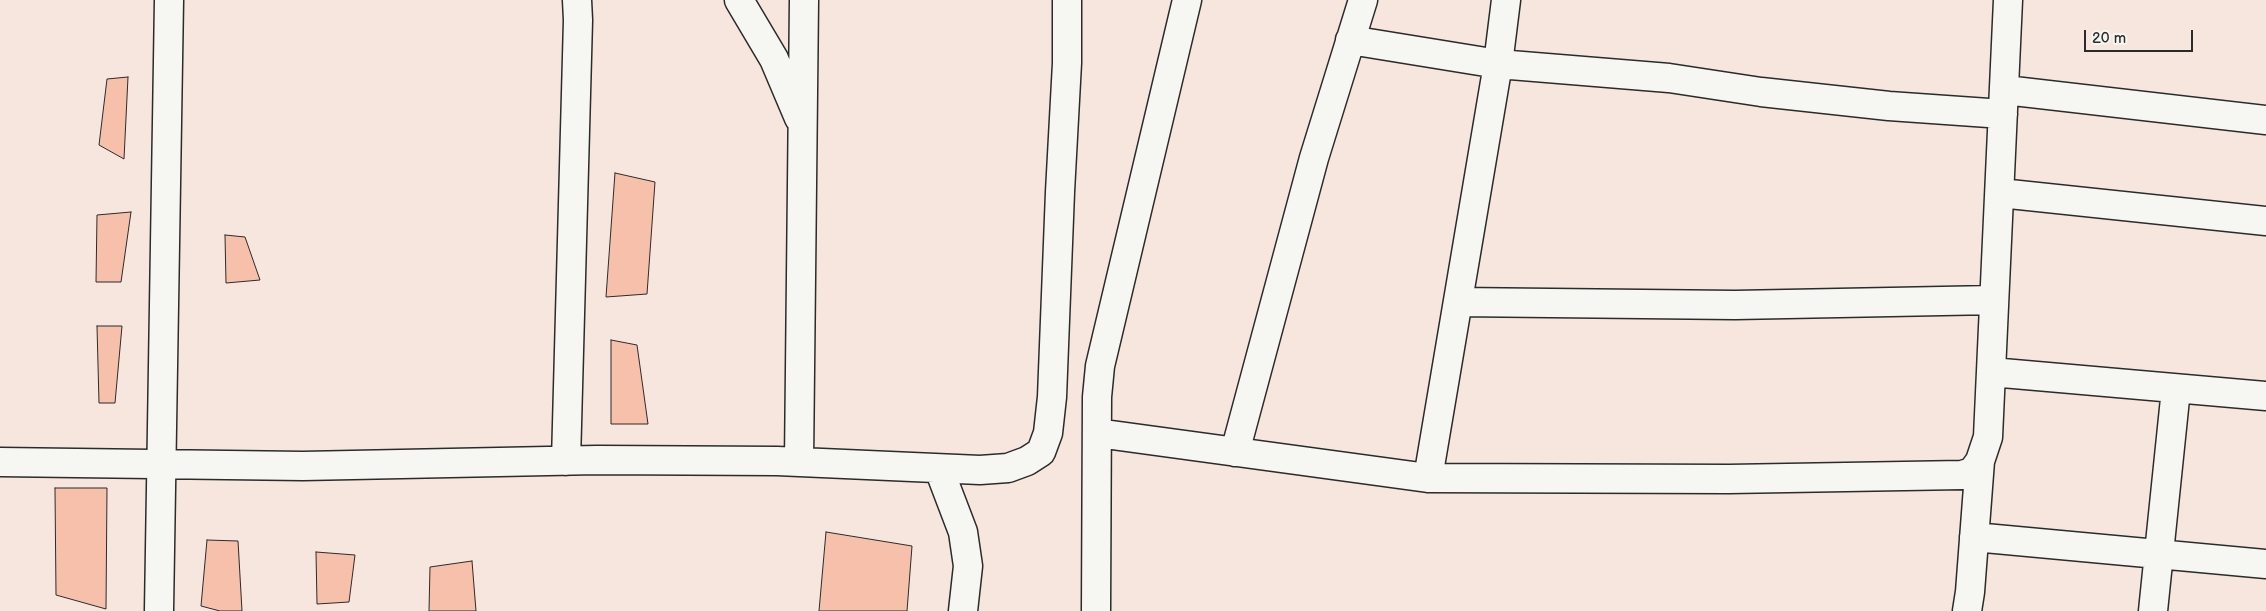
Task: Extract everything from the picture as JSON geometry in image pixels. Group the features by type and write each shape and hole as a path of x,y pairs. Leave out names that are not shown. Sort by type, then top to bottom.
{"street":[{"path":"159,611 169,0"},
{"path":"566,461 577,0"},
{"path":"739,0 774,59 803,129"},
{"path":"799,462 804,0"},
{"path":"0,462 303,466 566,461 799,462 939,469 1008,468 1027,461 1041,452 1048,433 1067,63 1067,0"},
{"path":"1096,611 1100,366 1187,0"},
{"path":"1235,452 1314,158 1363,0"},
{"path":"1428,478 1498,64 1506,0"},
{"path":"1967,611 1980,461 1988,437 2008,0"},
{"path":"1350,40 1498,64 1668,78 1761,92 1888,106 2004,102 2266,120"},
{"path":"2000,193 2266,221"},
{"path":"1458,302 1735,305 1994,300"},
{"path":"1991,372 2266,396"},
{"path":"2153,611 2176,389"},
{"path":"1098,433 1428,478 1729,479 1962,475 1972,472 1980,461"},
{"path":"939,469 963,532 968,566 963,611"},
{"path":"1974,536 2266,564"}],"building":[{"path":"128,77 124,159 99,145 107,79"},
{"path":"615,173 655,182 647,294 606,297"},
{"path":"131,212 121,282 96,282 97,215"},
{"path":"225,235 245,237 260,280 226,283"},
{"path":"97,326 122,326 115,403 99,403"},
{"path":"611,340 637,345 648,424 611,424"},
{"path":"55,488 107,488 106,609 56,595"},
{"path":"826,532 912,546 907,611 819,611"},
{"path":"207,540 238,541 242,611 220,611 201,606"},
{"path":"316,552 355,555 349,602 317,604"},
{"path":"472,561 476,611 429,611 430,567"}]}
